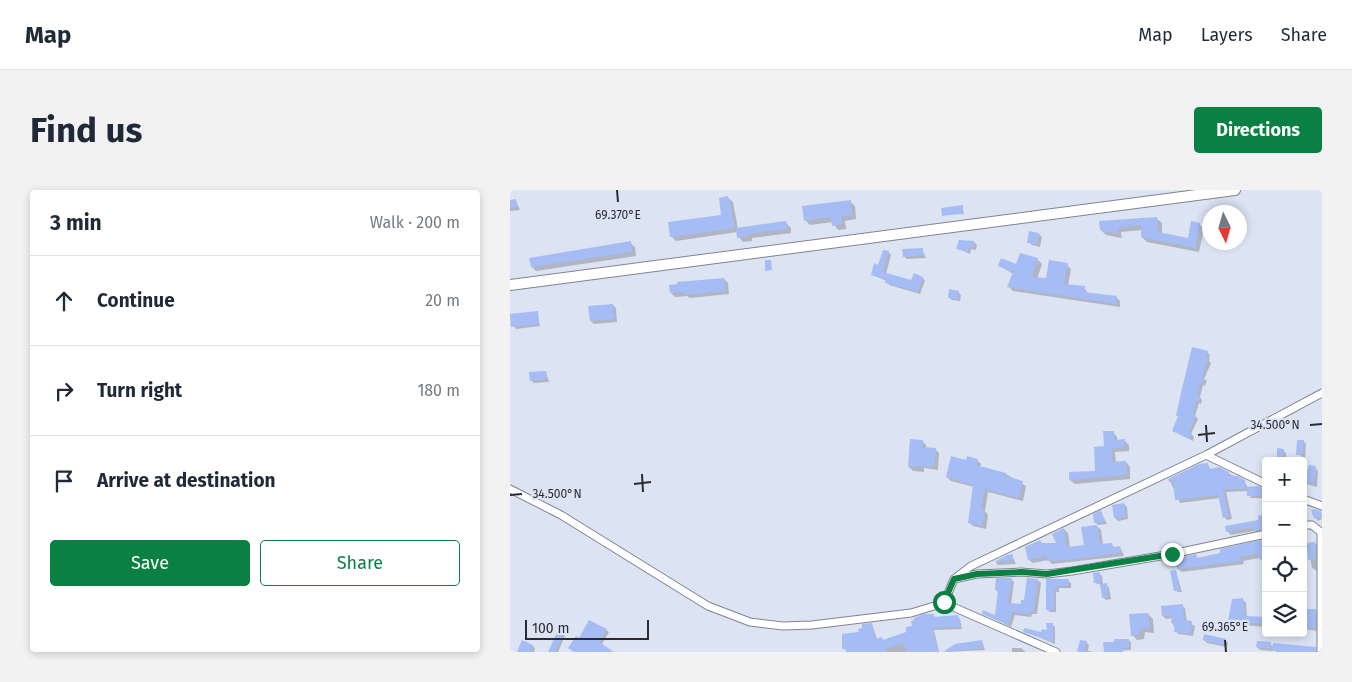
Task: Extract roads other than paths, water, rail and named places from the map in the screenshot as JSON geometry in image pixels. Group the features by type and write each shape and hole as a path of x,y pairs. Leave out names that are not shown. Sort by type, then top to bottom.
{"main road":[{"path":"510,285 1205,192 1235,190"}],"street":[{"path":"944,602 954,579 971,566 1206,455 1322,392"},
{"path":"1206,455 1262,482"},
{"path":"510,489 561,515 708,606 750,622 783,626 812,625 911,613 944,602 1056,652"},
{"path":"1307,500 1322,506"},
{"path":"1307,526 1312,525 1322,533 1321,652"},
{"path":"954,579 977,574 1022,572 1047,574 1072,571 1172,554 1262,535"}]}
